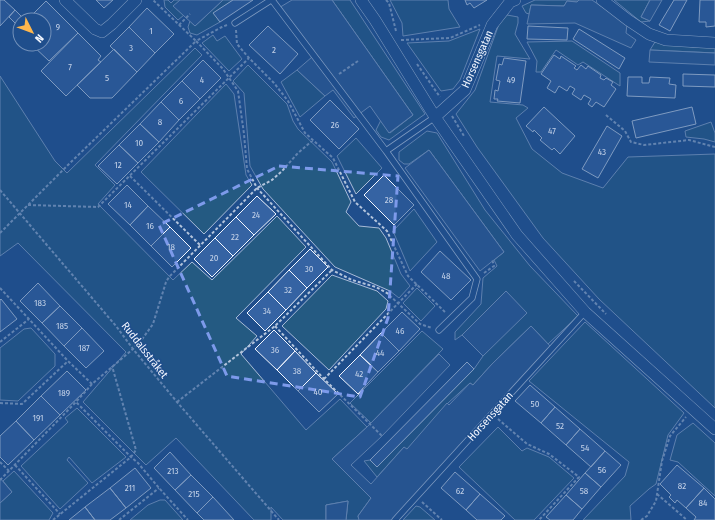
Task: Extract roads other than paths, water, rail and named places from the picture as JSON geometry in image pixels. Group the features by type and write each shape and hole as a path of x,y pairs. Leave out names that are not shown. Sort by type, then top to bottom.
{"street":[{"path":"65,0 95,29 102,32 136,0"},
{"path":"361,0 435,117 518,235 585,312 715,429"},
{"name":"Horsensgatan","path":"435,117 465,90 492,25 510,2 515,0"},
{"path":"602,0 649,34 666,40 715,43"}],"lane":[{"path":"235,23 272,0 386,151 477,279 472,298 439,330"},
{"path":"386,151 435,117"},
{"name":"Horsensgatan","path":"395,520 585,312"}]}
